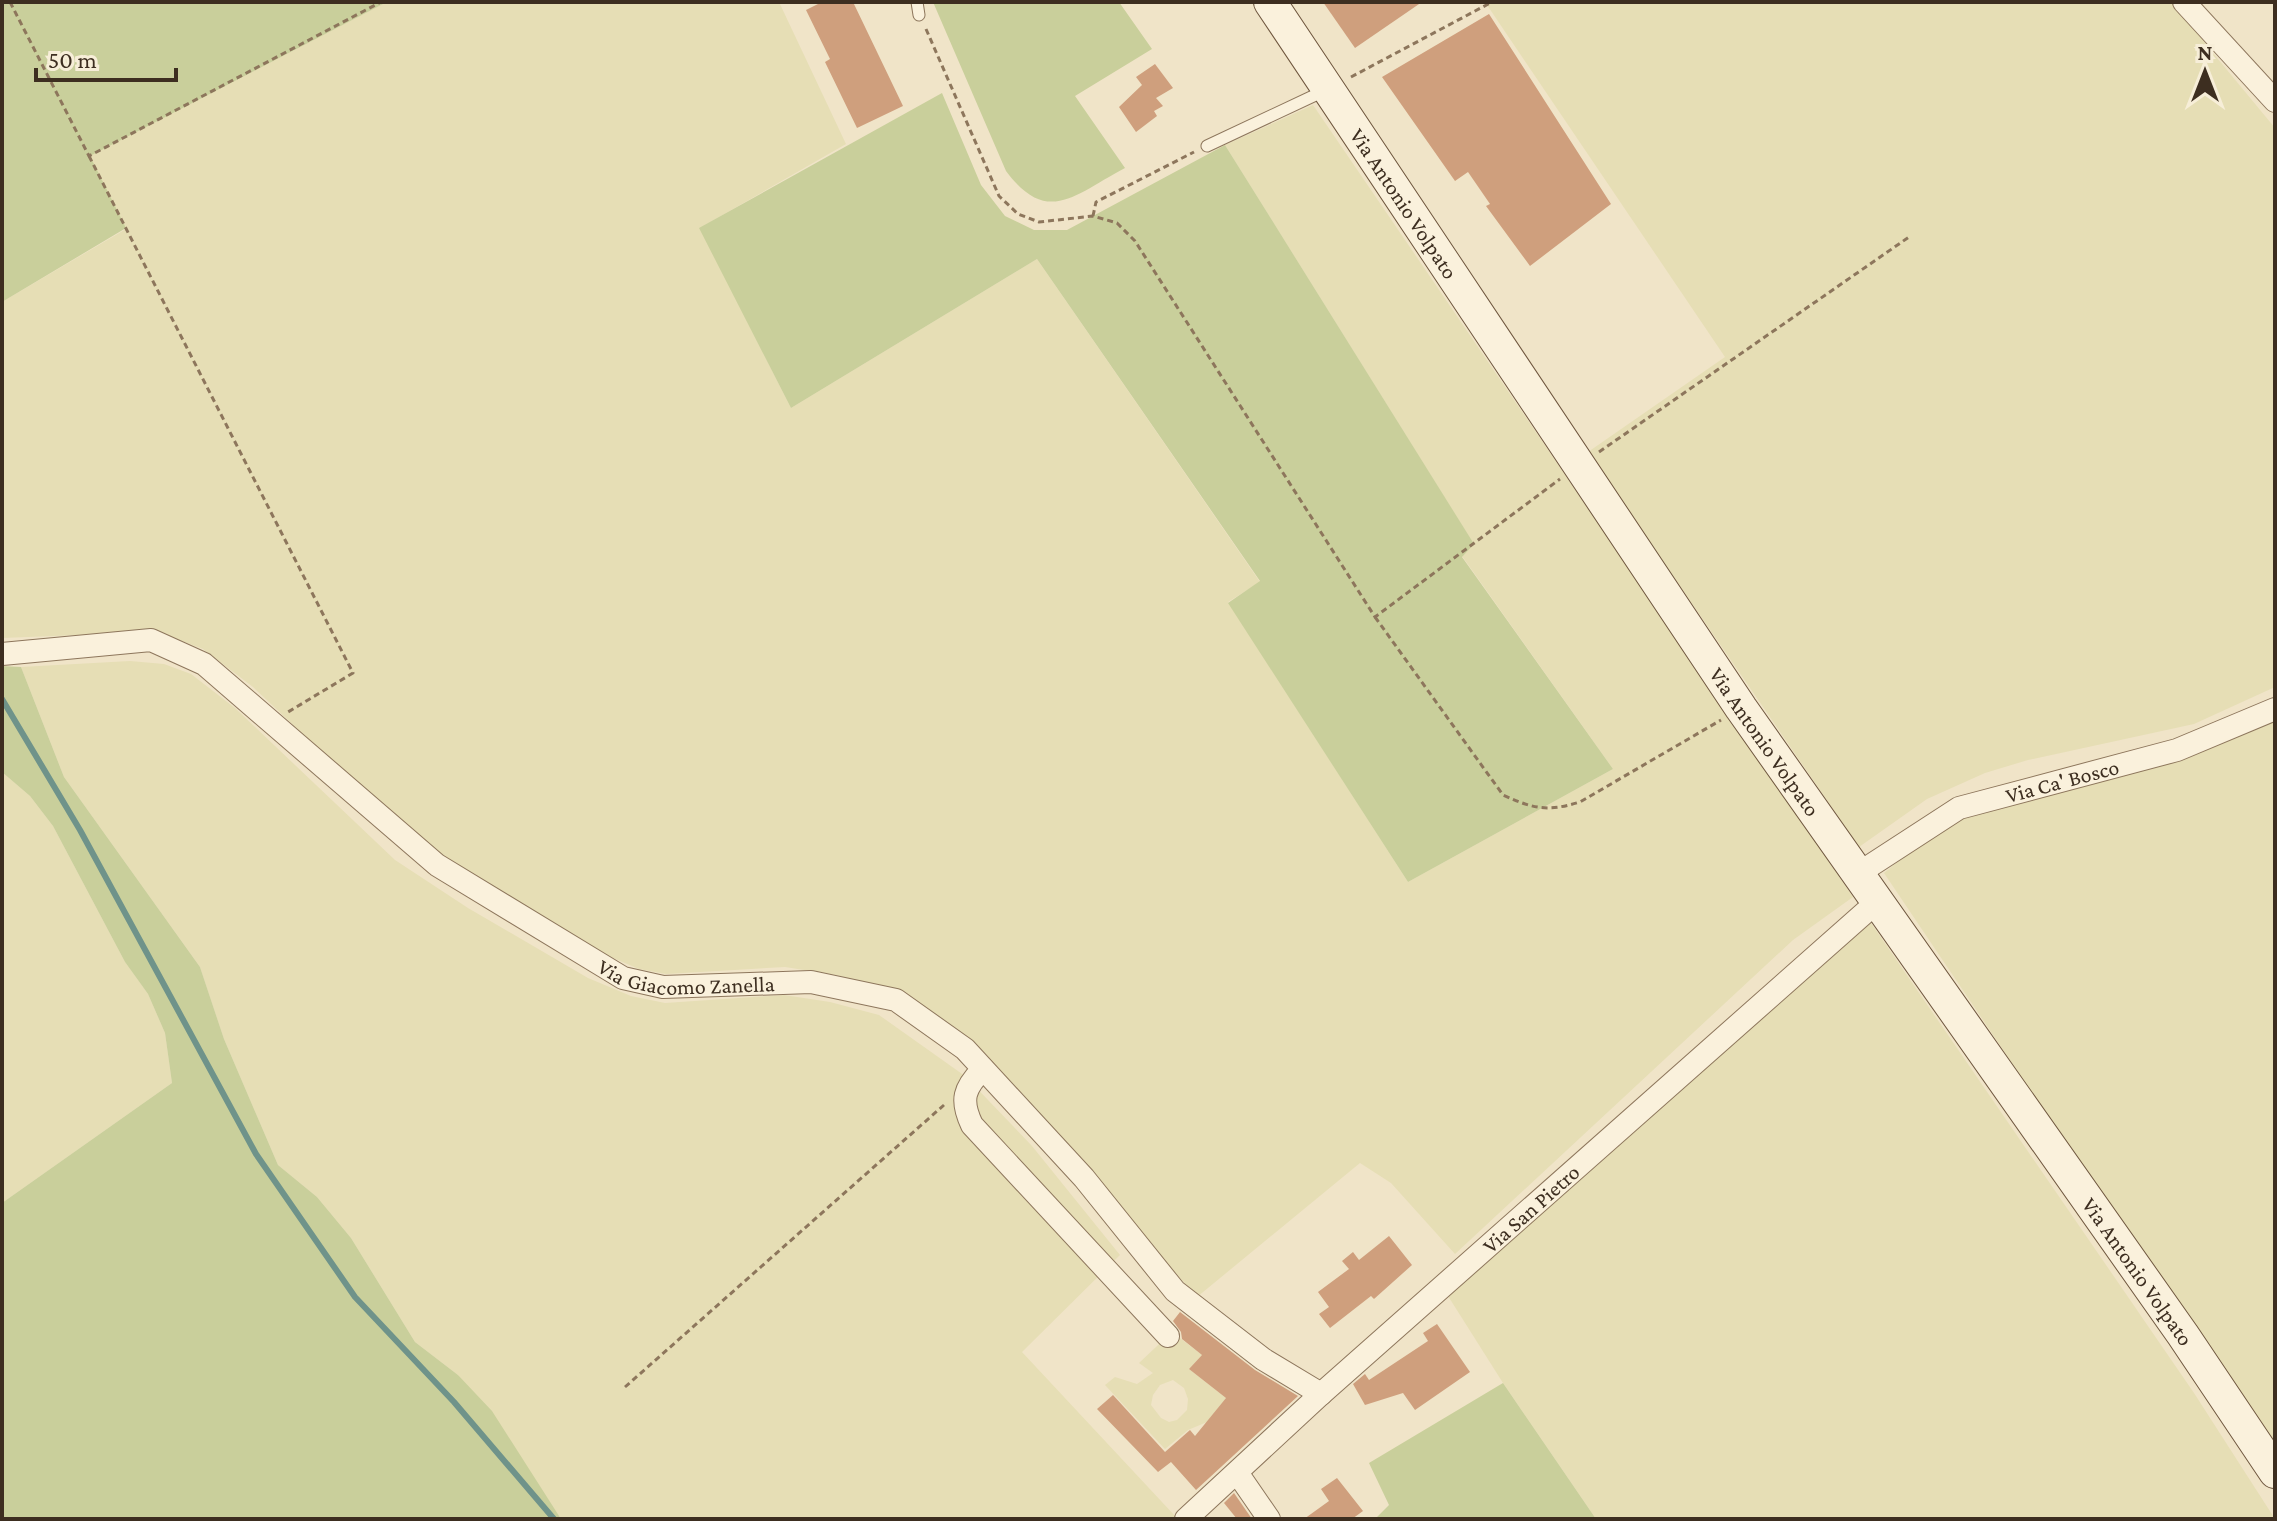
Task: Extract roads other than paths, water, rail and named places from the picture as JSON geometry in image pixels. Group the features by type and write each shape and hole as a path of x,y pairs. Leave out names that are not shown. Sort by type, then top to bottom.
{"street":[{"name":"Via Antonio Volpato","path":"1270,2 1741,708 1859,873 1998,1078 2183,1335 2275,1472"},
{"path":"2184,2 2275,101"},
{"name":"Via Giacomo Zanella","path":"2,654 151,640 204,664 437,865 623,978 663,987 811,982 896,1000 965,1049 975,1076 1084,1178 1175,1291 1263,1359 1321,1394"},
{"name":"Via Ca' Bosco","path":"1859,873 1959,808 2177,750 2275,709"},
{"name":"Via San Pietro","path":"1186,1519 1321,1394 1878,901"},
{"path":"975,1076 964,1100 972,1125 1168,1336"},
{"path":"1238,1474 1269,1519"}],"lane":[{"path":"917,2 919,15"},
{"path":"1207,146 1328,89"}],"waterway":[{"path":"2,699 80,830 256,1154 355,1297 454,1402 554,1519"}]}
